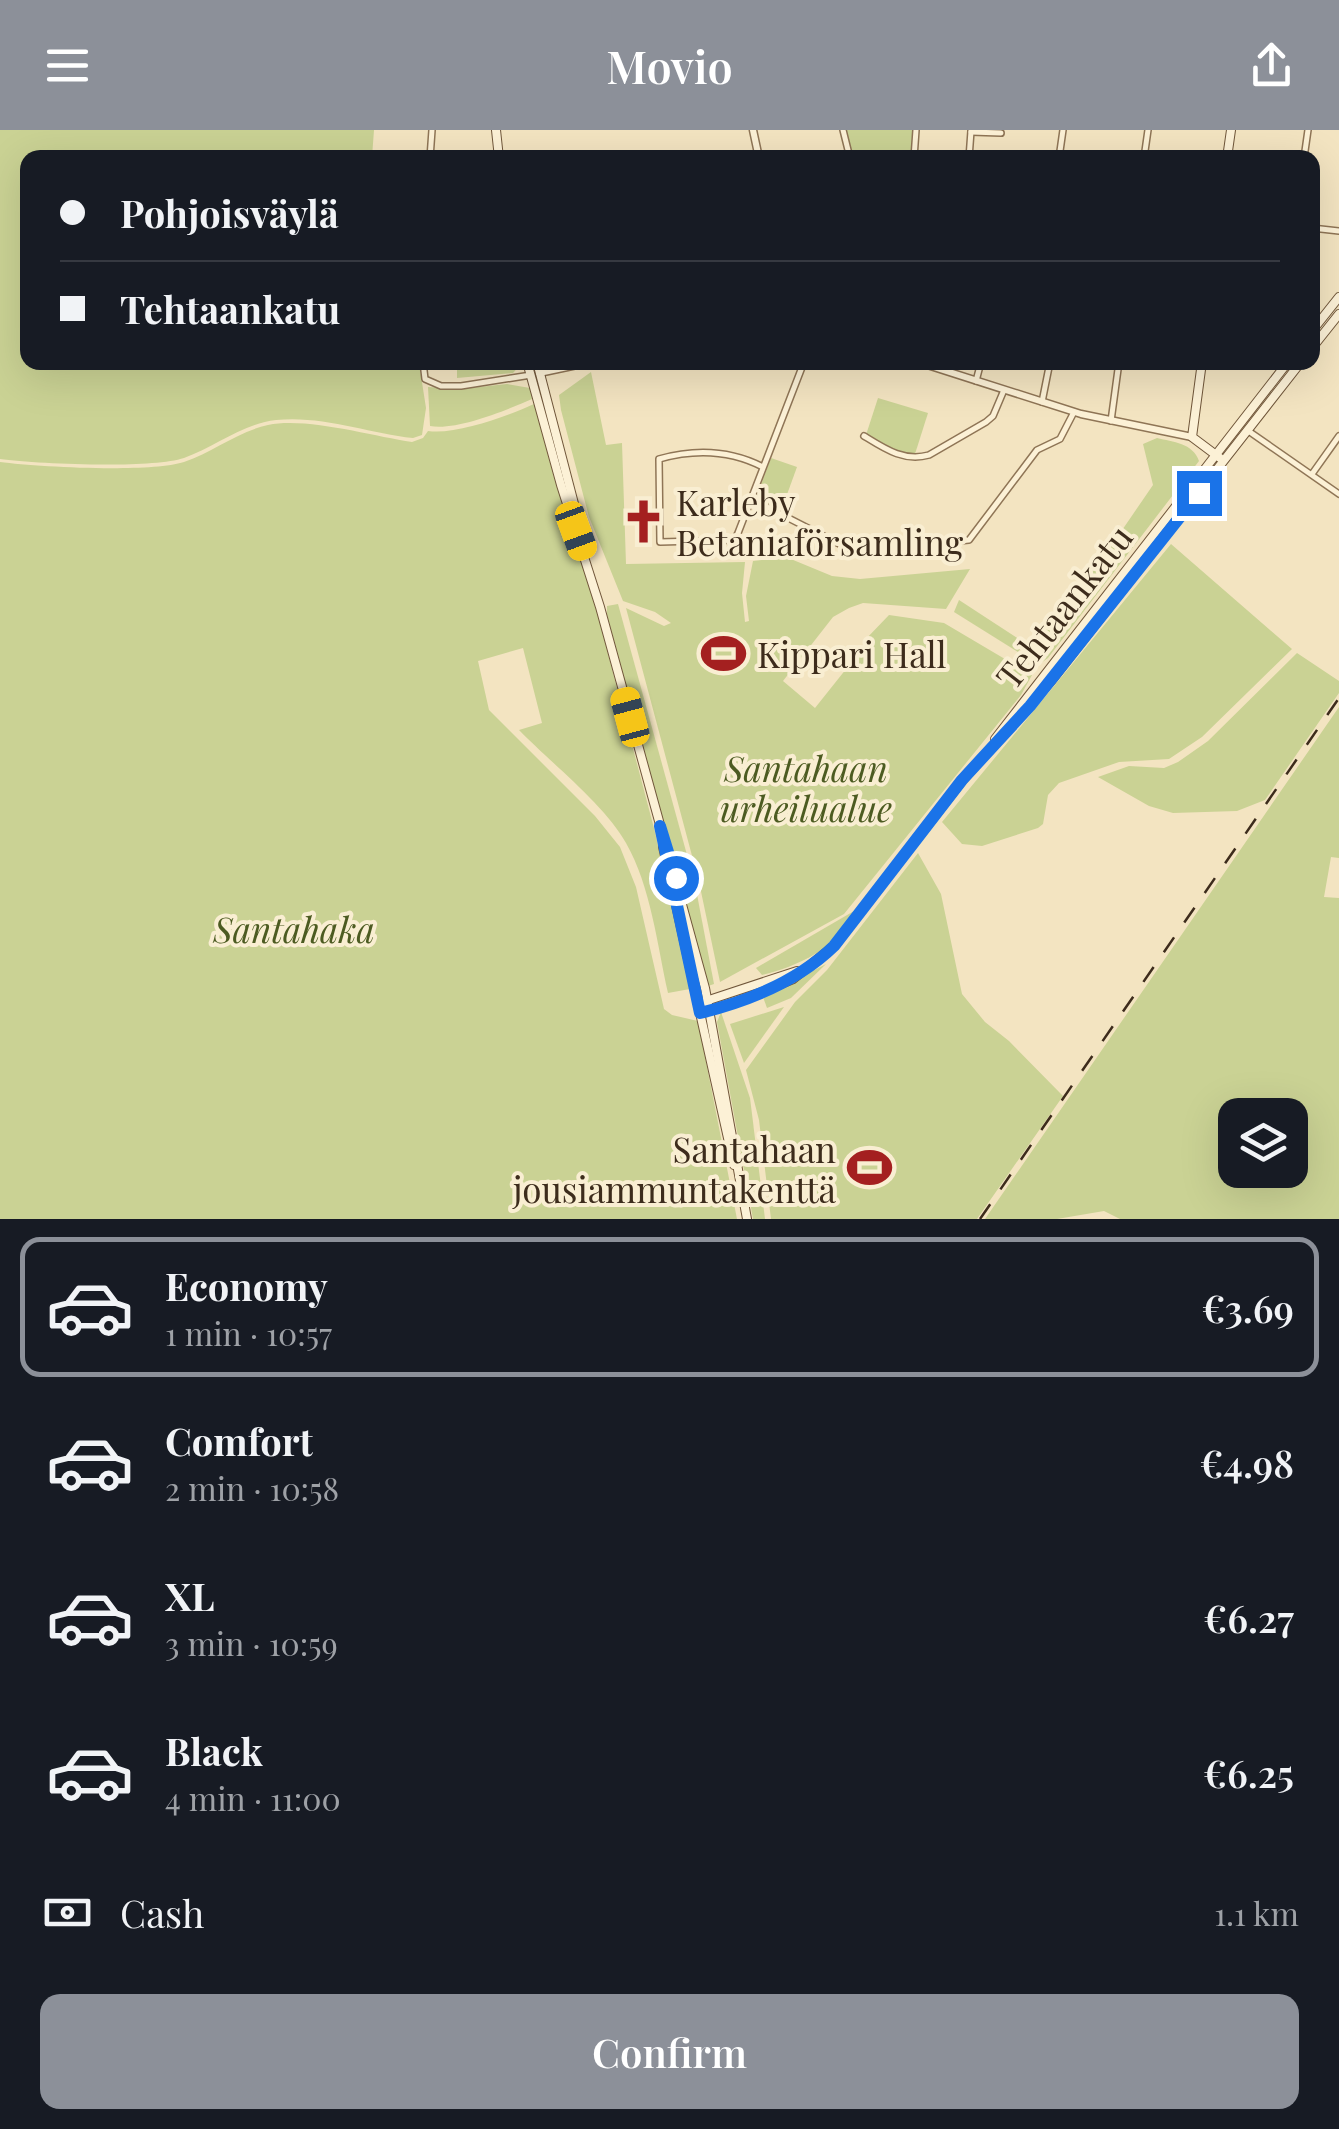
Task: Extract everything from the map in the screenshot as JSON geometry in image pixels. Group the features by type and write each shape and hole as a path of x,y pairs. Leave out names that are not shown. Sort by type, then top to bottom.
{"main road":[{"path":"1320,321 1339,297"},
{"path":"1320,338 1339,314"},
{"path":"533,370 561,485 589,568 660,826 703,1007 746,1219"},
{"path":"535,374 536,370"},
{"path":"1201,370 1192,438 1220,458"},
{"name":"Tehtaankatu","path":"1244,427 1283,370"},
{"name":"Tehtaankatu","path":"703,1007 766,991 834,946 993,744 1030,706 1244,427 1294,370"}],"street":[{"path":"971,131 1001,133"},
{"path":"423,370 424,379 442,386 554,370"},
{"path":"764,466 727,453 658,459 660,542 734,540 764,466 801,370"},
{"path":"945,370 1074,412 1192,438"},
{"path":"976,381 979,370"},
{"path":"1042,402 1048,370"},
{"path":"1111,421 1118,370"},
{"path":"864,436 896,454 920,458 930,455 986,422 1000,404 1004,390"},
{"path":"751,499 853,551 969,540 1037,450 1060,440 1074,412"},
{"path":"1244,427 1339,494"},
{"path":"1311,475 1339,436"}],"green space":[{"path":"0,130 374,130 373,150 20,150 20,370 420,370 426,408 422,435 413,438 293,419 264,422 184,458 147,464 0,459"},
{"path":"846,130 913,130 912,150 850,150"},
{"path":"457,370 516,370 513,373 457,378"},
{"name":"Santahaan urheilualue","path":"591,372 606,445 622,443 626,564 745,562 745,622 749,621 746,596 753,561 786,557 832,576 860,579 970,569 946,609 863,603 833,617 783,681 815,708 866,644 864,641 889,615 944,623 1032,675 1021,695 844,914 720,982 699,882 626,608 664,626 671,623 655,612 623,601 589,517 561,410 559,395"},
{"path":"507,384 530,388 532,399 467,423 430,426 428,387 461,389"},
{"path":"878,398 928,413 915,454 892,450 866,435"},
{"name":"Santahaka","path":"534,404 597,612 655,832 690,989 668,993 642,878 617,829 519,730 542,723 523,648 478,661 489,710 595,816 620,847 636,887 664,1009 698,1021 737,1219 0,1219 0,462 93,468 168,465 195,458 257,428 284,423 320,425 412,442 428,431 467,427"},
{"path":"1157,438 1187,447 1199,461 1048,658 1038,665 1027,652 1153,485 1143,444"},
{"path":"771,458 797,467 781,511 756,498"},
{"path":"1171,544 1292,649 1202,737 1169,759 1119,762 1059,783 1048,795 1043,824 1038,828 982,846 962,844 942,822"},
{"path":"959,600 1025,643 1018,652 954,612"},
{"path":"618,604 695,884 714,984 708,986 607,615 607,606"},
{"path":"1297,653 1339,681 1339,693 1265,800 1237,811 1173,813 1149,806 1098,777 1129,766 1164,768 1178,762 1208,741"},
{"path":"1339,707 1339,858 1331,857 1324,897 1339,898 1339,1219 1120,1219 1104,1211 1057,1219 985,1219"},
{"path":"918,853 941,894 962,994 985,1022 1063,1096 977,1219 771,1219 759,1120 746,1070 795,1002 827,970"},
{"path":"854,911 838,935 816,954 762,975 756,968"},
{"path":"826,964 791,998 767,1008 763,997"},
{"path":"784,1007 744,1063 730,1024"},
{"path":"721,1012 750,1098 765,1219 753,1219 717,1022"}],"railway":[{"path":"980,1219 1339,698"}],"place":[{"name":"Karleby Betaniaförsamling","path":"643,521"},
{"name":"Kippari Hall","path":"724,653"},
{"name":"Santahaan jousiammuntakenttä","path":"869,1168"}],"route":[{"path":"676,878 660,826 700,1013 766,991 823,957 962,780 1030,706 1199,493"}]}
